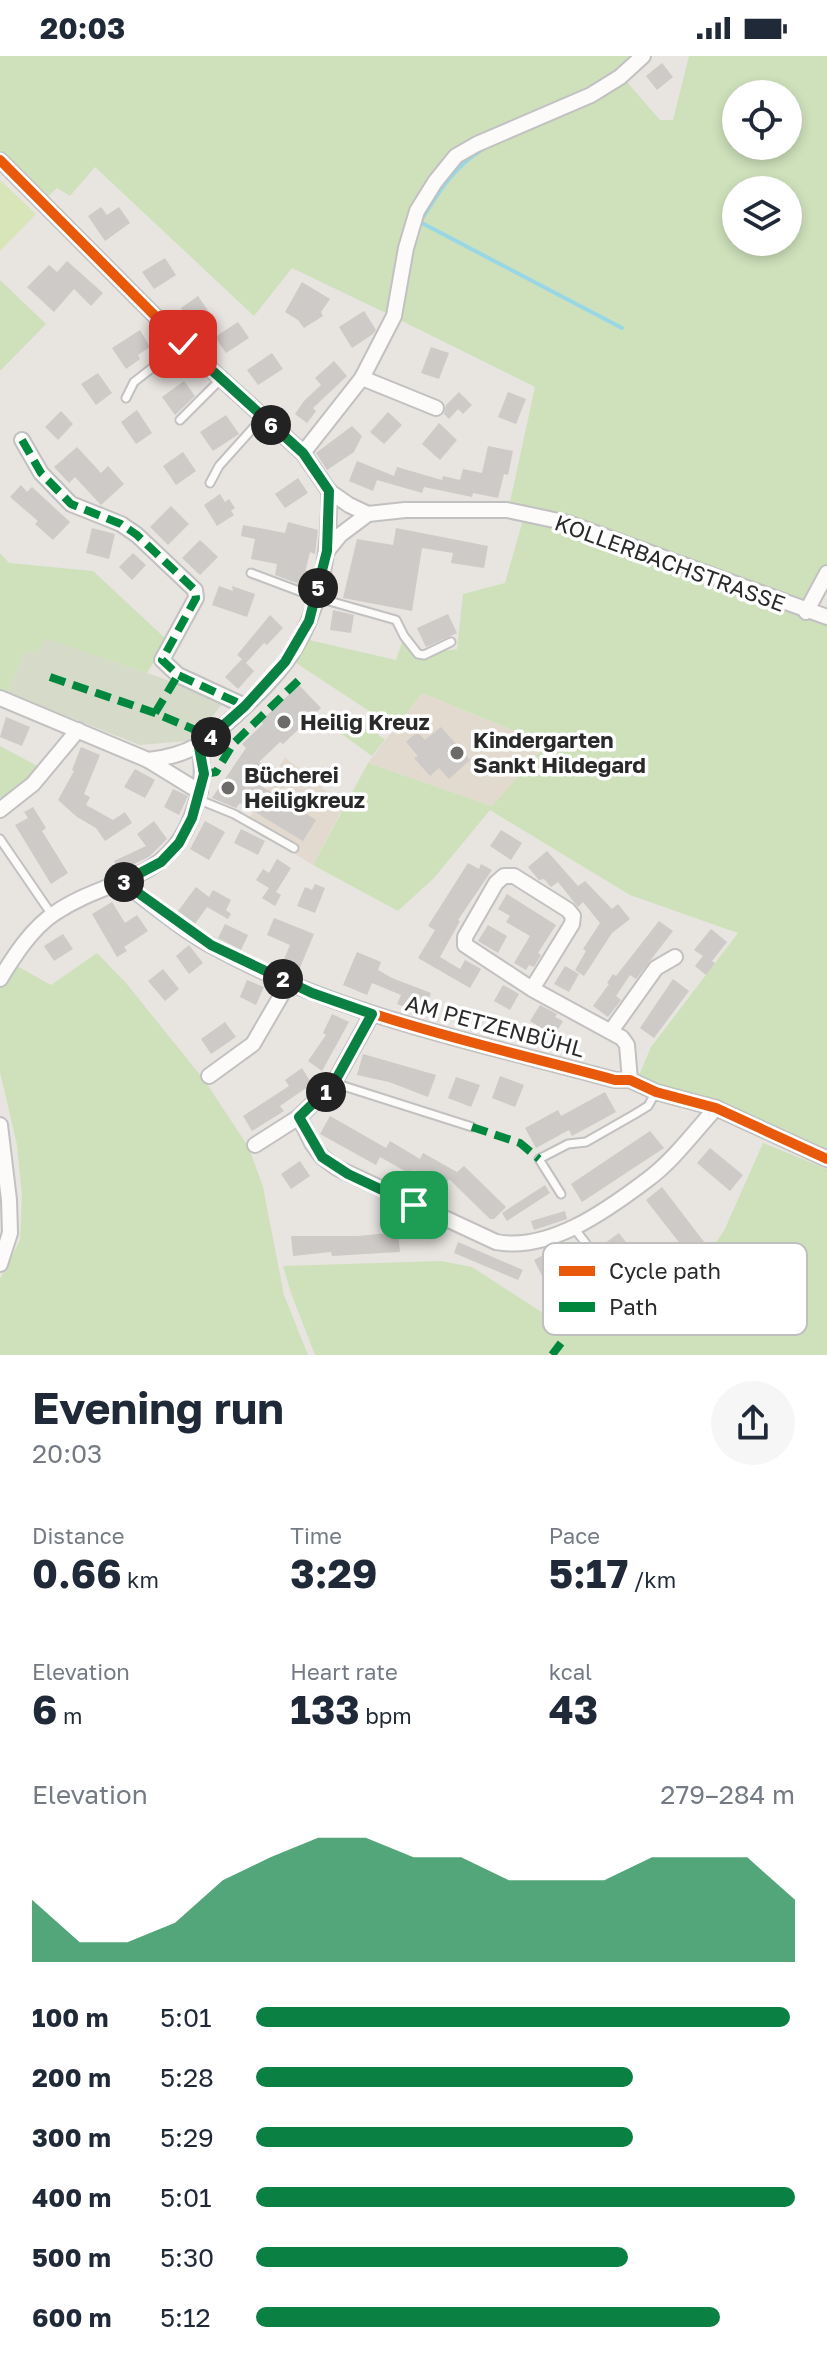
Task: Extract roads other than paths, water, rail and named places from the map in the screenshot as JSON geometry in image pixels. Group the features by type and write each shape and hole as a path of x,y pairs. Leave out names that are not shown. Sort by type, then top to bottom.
{"street":[{"path":"303,453 362,378 394,316 406,248 417,211 456,156 591,95 620,77 643,56"},
{"path":"0,160 183,344 303,453 329,491 368,514 340,535 327,551"},
{"path":"362,378 436,408"},
{"path":"22,440 41,473 71,504 121,524 137,535 195,590 196,598 162,660 178,675 245,706"},
{"path":"148,760 166,758 199,747 245,706 295,649 309,621 327,551 329,491"},
{"name":"KOLLERBACHSTRASSE","path":"368,514 479,508 538,516 568,523 806,612 827,617"},
{"path":"806,612 827,573"},
{"path":"0,698 148,760 199,795"},
{"path":"0,810 33,784 78,730"},
{"path":"0,979 24,944 52,915 89,894 123,882 172,853 186,831 199,795 204,774 199,747"},
{"path":"532,989 572,924 573,916 514,876 504,876 496,883 465,937 465,945 469,951 532,989 611,1031 627,1045 630,1080"},
{"name":"AM PETZENBÜHL","path":"123,882 211,945 312,993 372,1014 615,1080 630,1080 656,1092 716,1108 827,1159"},
{"path":"611,1031 656,968 675,957"},
{"path":"209,1076 253,1044 289,982"},
{"path":"255,1145 299,1117 334,1083 372,1014"},
{"path":"299,1117 322,1157 337,1168 481,1236 496,1242 516,1244 560,1234 598,1215 648,1180 716,1108"},
{"path":"0,1125 10,1233 0,1264"}],"lane":[{"path":"126,398 134,382 183,344"},
{"path":"180,420 221,379"},
{"path":"210,483 219,466 262,418"},
{"path":"251,573 315,597 396,620 418,654 424,655 451,642"},
{"path":"199,795 294,848"},
{"path":"0,839 52,915"},
{"path":"334,1083 472,1127"},
{"path":"561,1194 539,1159 568,1144 586,1142 635,1114 648,1106 656,1092"},
{"path":"573,1227 585,1243"}],"waterway":[{"path":"483,149 455,172 420,222 622,328"}],"place":[{"name":"Heilig Kreuz","path":"284,722"},
{"name":"Kindergarten Sankt Hildegard","path":"457,753"},
{"name":"Bücherei Heiligkreuz","path":"228,788"}]}
